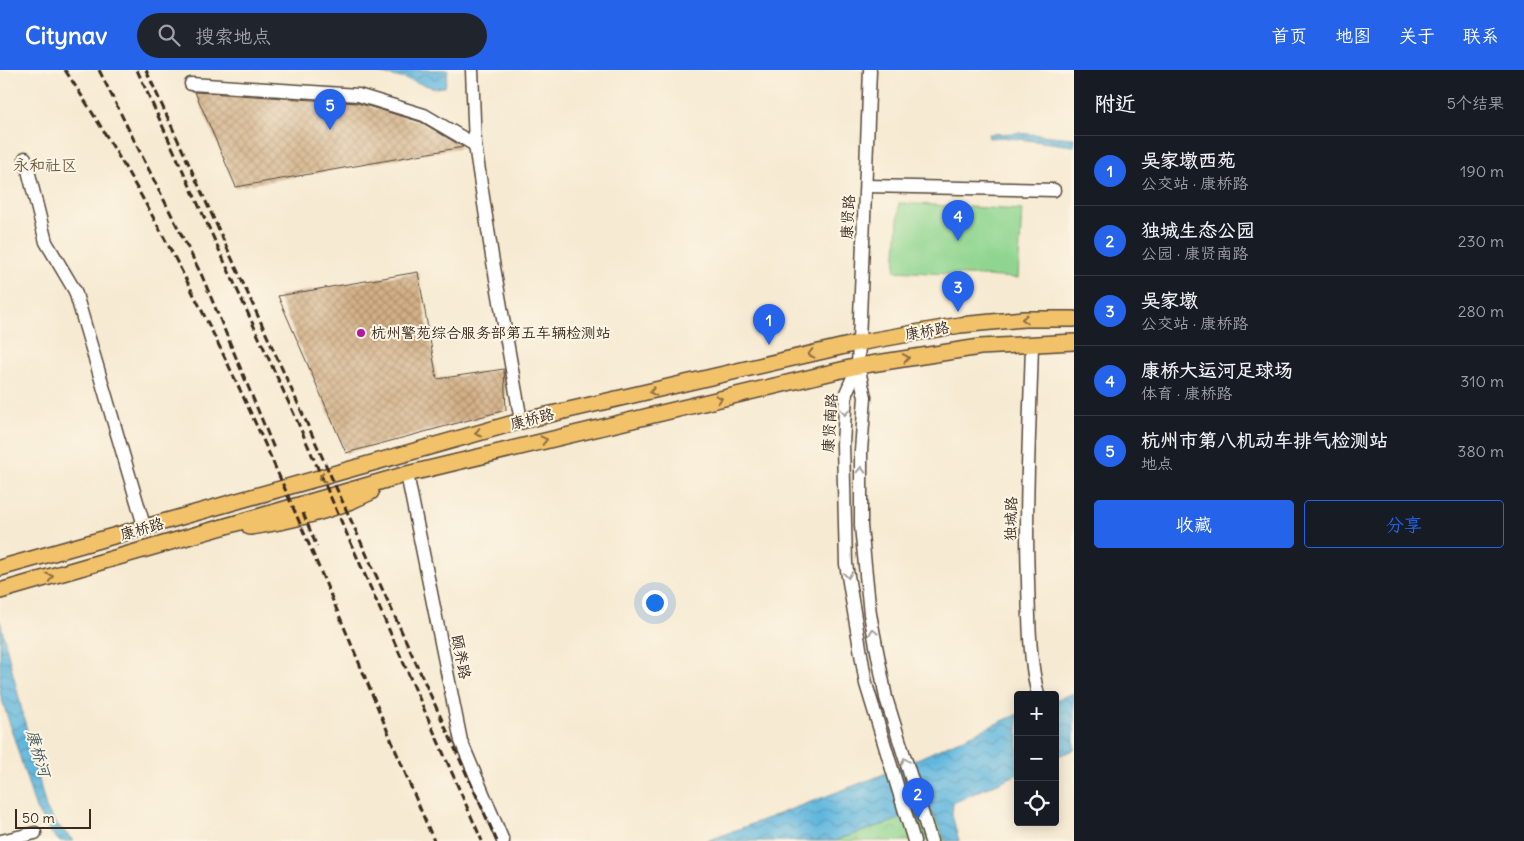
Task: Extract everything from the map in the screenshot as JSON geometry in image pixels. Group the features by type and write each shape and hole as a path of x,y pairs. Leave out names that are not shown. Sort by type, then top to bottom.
{"main road":[{"name":"康桥路","path":"0,568 145,529 522,421 858,343 960,325 1024,319 1074,319"},
{"name":"康桥路","path":"2,591 407,474 858,366 980,347 1074,342"}],"street":[{"path":"472,70 475,145 492,256 522,421"},
{"name":"康贤路","path":"858,366 870,70"},
{"path":"191,84 358,95 424,114 475,145"},
{"path":"25,158 46,242 76,291 145,529"},
{"path":"866,186 1054,190"},
{"name":"独城路","path":"1032,344 1026,524 1028,602 1034,678 1037,691"},
{"path":"858,366 865,397 861,485 864,569 882,680 898,738 931,841"},
{"name":"康贤南路","path":"858,366 846,394 843,444 843,516 850,589 866,684 914,841"},
{"name":"颐养路","path":"407,474 461,741 503,841"},
{"path":"1,841 35,833"}],"green space":[{"path":"899,203 1022,210 1018,278 895,271"},
{"path":"927,810 948,828 950,841 834,841"}],"water":[{"path":"364,70 448,70 445,87 434,88 406,79"},
{"path":"1018,133 1074,138 1074,146 1002,137 989,138 988,134"},
{"path":"0,621 46,808 55,822 74,841 59,841 51,833 36,809 0,693"},
{"path":"1074,693 1074,750 1059,756 1059,736 1059,699"},
{"path":"1014,716 1014,776 953,803 952,815 959,841 946,841 935,816 927,810 834,841 707,841 877,777"}],"building":[{"path":"195,92 357,103 421,122 463,147 236,187"},
{"name":"杭州警苑综合服务部第五车辆检测站","path":"418,272 437,379 504,369 506,410 346,453 278,296"}],"railway":[{"path":"65,70 121,161 173,255 221,350 309,545 434,841"},
{"path":"99,70 202,276 275,451"},
{"path":"137,70 298,423 482,841"},
{"path":"146,70 497,841"},
{"path":"303,513 317,547"}],"place":[{"name":"杭州市第八机动车排气检测站","path":"330,130"},
{"name":"康桥大运河足球场","path":"958,241"},
{"name":"吴家墩","path":"958,312"},
{"name":"杭州警苑综合服务部第五车辆检测站","path":"361,333"},
{"name":"吴家墩西苑","path":"769,345"},
{"name":"独城生态公园","path":"918,819"}],"district":[{"name":"永和社区","path":"45,165"}],"water label":[{"name":"康桥河","path":"39,753"}]}
